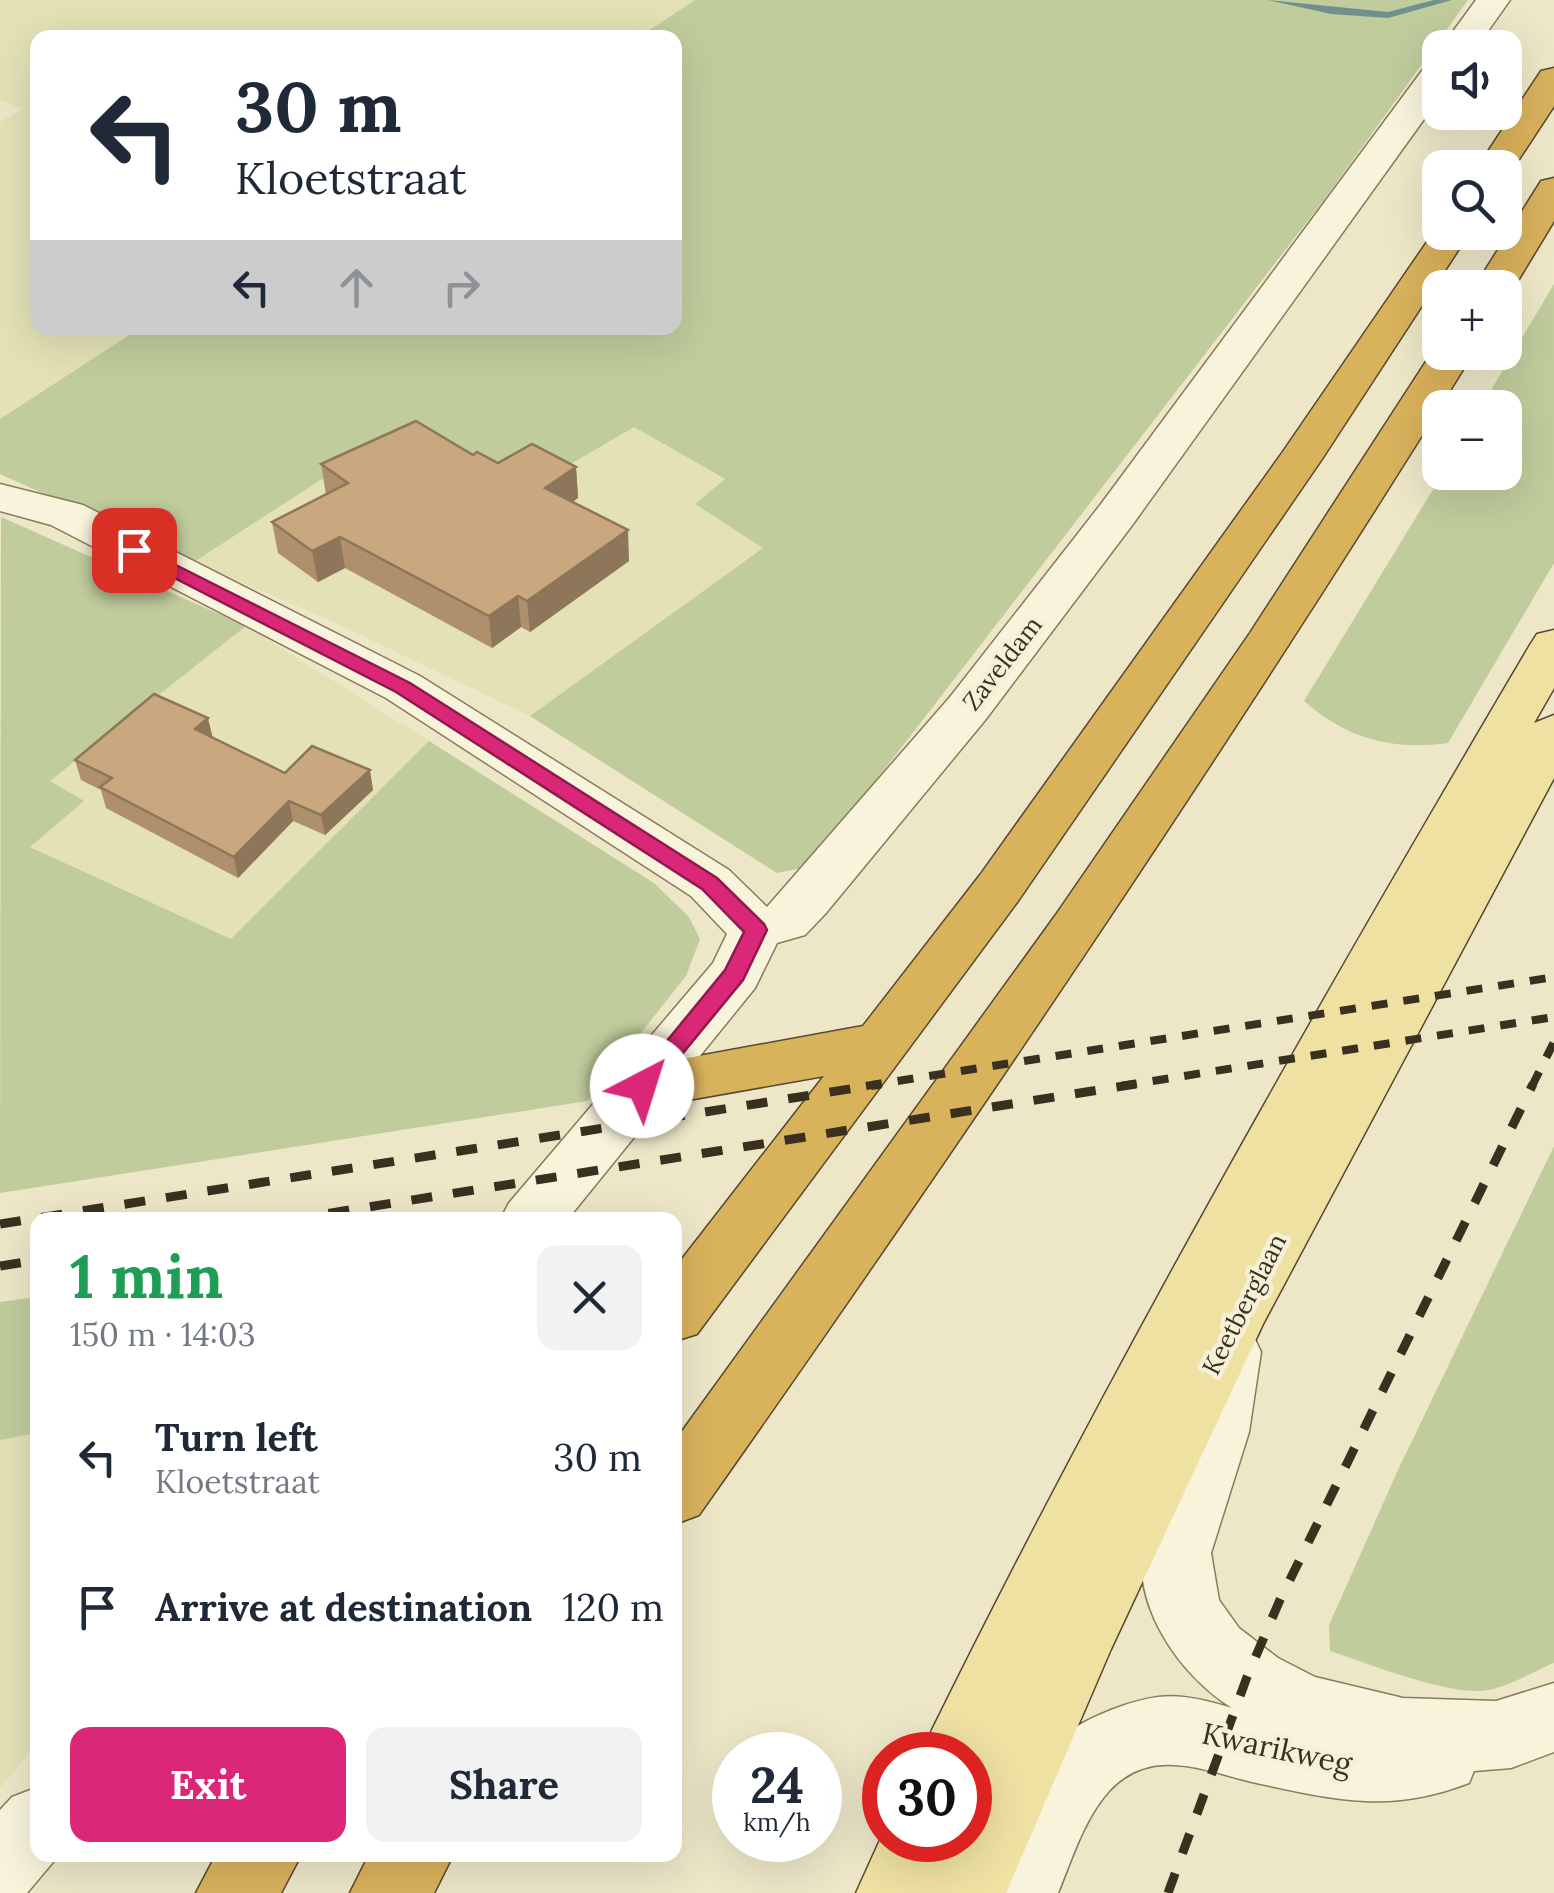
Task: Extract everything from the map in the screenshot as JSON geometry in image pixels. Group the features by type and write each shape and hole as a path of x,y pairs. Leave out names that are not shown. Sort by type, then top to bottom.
{"highway":[{"path":"1506,150 1554,78"},
{"path":"1505,270 1554,190"},
{"path":"682,1306 1010,872 1288,475 1439,250"},
{"path":"682,1484 1076,928 1245,681 1443,370"},
{"path":"642,1086 882,1044"},
{"path":"234,1893 257,1862"},
{"path":"388,1893 410,1862"}],"main road":[{"name":"Keetberglaan","path":"969,1732 1126,1413 1433,855 1554,645"},
{"name":"Keetberglaan","path":"967,1893 1081,1637 1236,1315 1554,730"},
{"path":"894,1893 908,1862"}],"street":[{"path":"1471,30 1493,0"},
{"name":"Zaveldam","path":"756,930 786,921 808,900 968,708 1231,362 1422,97"},
{"path":"0,496 67,515 403,687 710,884 756,930 735,974 538,1212"},
{"name":"Kwarikweg","path":"1236,1315 1210,1455 1189,1502 1176,1565 1183,1604 1217,1653 1278,1697 1310,1713 1356,1725 1440,1738 1526,1727"},
{"name":"Kwarikweg","path":"1019,1893 1076,1773 1109,1746 1186,1728 1284,1754 1370,1767 1423,1764 1526,1727"},
{"path":"0,1867 30,1832"}],"shaded area":[{"path":"0,0 695,0 650,30 30,30 30,335 129,335 0,419 0,122 23,109 0,100"},
{"path":"634,427 725,480 696,503 764,547 530,716 327,619 194,562 399,428 559,471"},
{"path":"246,626 429,741 231,939 29,846 83,801 49,782"},
{"path":"30,1434 30,1752 0,1788 0,1440"}],"green space":[{"path":"695,0 1468,0 1446,30 1422,30 1422,64 1327,196 837,831 802,868 777,873 530,716 763,548 695,504 725,479 634,427 559,471 499,481 399,429 194,562 0,474 0,419 129,335 682,335 682,30 650,30"},
{"path":"1554,284 1554,563 1448,743 1389,743 1353,733 1304,701 1433,490 1522,490 1522,390 1491,390 1503,370 1522,370 1522,338"},
{"path":"1,517 246,626 50,781 84,801 30,847 231,939 429,741 654,883 689,917 700,939 686,976 587,1101 0,1193"},
{"path":"1554,1146 1554,1663 1500,1687 1481,1691 1406,1677 1330,1651 1329,1625 1398,1470"},
{"path":"30,1298 30,1434 0,1440 0,1302"}],"building":[{"path":"416,421 473,455 477,452 498,463 532,444 576,467 545,488 628,530 527,601 518,596 489,616 340,537 312,551 272,522 348,483 321,464"},
{"path":"154,694 208,718 195,729 285,773 312,746 370,770 321,815 289,801 234,857 100,787 112,778 75,760"}],"waterway":[{"path":"1273,0 1331,11 1388,15 1447,0"}],"railway":[{"path":"866,1086 1554,977"},
{"path":"1121,1086 1554,1017"},
{"path":"1533,1084 1554,1042"},
{"path":"76,1212 881,1084"},
{"path":"337,1212 1136,1084"},
{"path":"1168,1893 1247,1677 1279,1602 1533,1084"},
{"path":"0,1224 30,1219"},
{"path":"0,1266 30,1261"}],"route":[{"path":"134,550 403,687 710,884 756,930 735,974 642,1086"}]}
